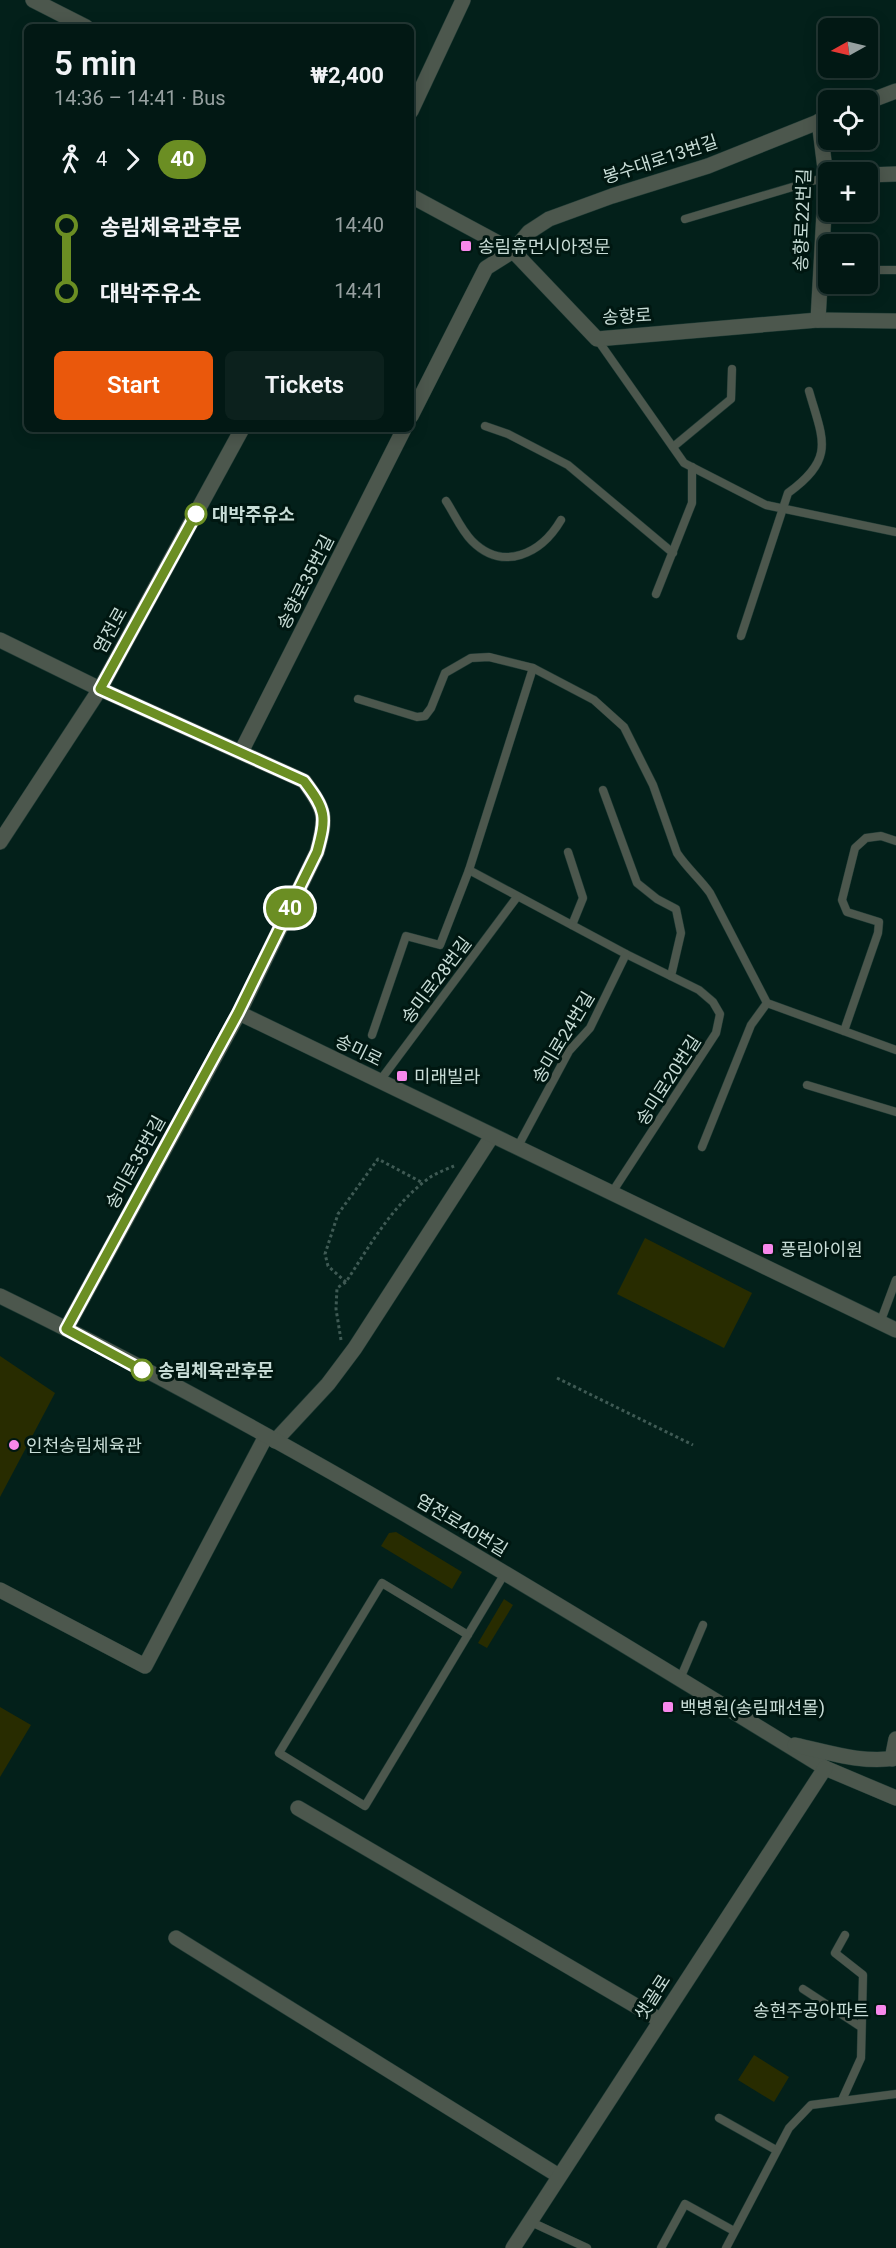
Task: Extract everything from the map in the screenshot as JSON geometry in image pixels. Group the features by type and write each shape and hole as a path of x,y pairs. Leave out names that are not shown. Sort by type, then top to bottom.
{"street":[{"path":"33,0 80,24"},
{"path":"414,105 463,0"},
{"path":"878,98 896,91"},
{"name":"봉수대로13번길","path":"513,251 529,232 549,219 612,196 708,166 818,121"},
{"path":"878,175 896,174"},
{"name":"송향로","path":"414,198 513,251 597,339 818,320 896,321"},
{"path":"414,410 486,268 513,251"},
{"name":"송향로22번길","path":"818,320 821,294"},
{"name":"염전로","path":"0,842 100,689 240,432"},
{"name":"송향로35번길","path":"241,752 402,432"},
{"path":"0,640 100,689 304,781 321,803 325,825 317,852 238,1013"},
{"name":"송미로","path":"238,1013 896,1330"},
{"name":"송미로35번길","path":"66,1329 238,1013"},
{"path":"0,1590 145,1666 270,1439 328,1384 479,1160 492,1136"},
{"name":"염전로40번길","path":"0,1296 372,1493 825,1768 896,1798"},
{"path":"785,1743 855,1757 894,1759 896,1739"},
{"name":"샛골로","path":"513,2248 825,1768"},
{"path":"298,1808 660,2020"},
{"path":"176,1938 559,2176"}],"lane":[{"path":"685,219 818,180"},
{"path":"878,270 896,270"},
{"path":"597,339 684,463 766,506 896,532"},
{"path":"673,447 731,399 732,369"},
{"path":"741,636 788,493 807,479 820,458 823,442 809,391"},
{"path":"485,426 508,434 567,465 673,554"},
{"path":"656,594 692,503 692,467"},
{"path":"446,501 471,540 490,555 509,558 533,552 553,534 561,520"},
{"path":"358,699 417,717 425,716 431,708 445,673 471,658 489,657 533,668 594,700 624,727 653,785 678,853 684,864 710,892 767,1003 896,1050"},
{"path":"372,1035 406,936 440,945 469,870 533,668"},
{"path":"603,790 637,883 657,899 676,909 681,933 671,976"},
{"path":"844,1031 878,933 879,922 847,912 842,900 855,848 866,838 881,836 896,841"},
{"path":"568,852 583,898 572,925"},
{"path":"469,870 626,954"},
{"name":"송미로28번길","path":"379,1082 517,897"},
{"name":"송미로20번길","path":"611,1194 716,1033 720,1014 713,1002 699,990 626,954"},
{"name":"송미로24번길","path":"517,1148 569,1051 590,1028 626,954"},
{"path":"702,1148 751,1025 767,1003"},
{"path":"807,1085 896,1112"},
{"path":"880,1323 896,1280"},
{"path":"468,1635 382,1583 279,1753 365,1806 505,1574"},
{"path":"680,1679 703,1625"},
{"path":"842,2100 861,2058 863,1975 835,1953 845,1935"},
{"path":"803,1989 861,2027"},
{"path":"726,2248 789,2128 811,2105 896,2094"},
{"path":"719,2118 777,2150"},
{"path":"661,2248 685,2204 734,2231"},
{"path":"530,2221 587,2248"}],"path":[{"path":"346,1282 328,1266 325,1254 338,1214 378,1159 423,1183"},
{"path":"354,1348 341,1340 336,1308 337,1288 346,1282 388,1220 411,1193 433,1175 456,1165 479,1160"},
{"path":"557,1378 693,1445"}],"green space":[{"path":"645,1238 752,1293 724,1348 617,1294"},
{"name":"인천송림체육관","path":"0,1356 55,1393 0,1497"},
{"path":"396,1532 462,1572 452,1589 381,1546 389,1533"},
{"path":"504,1599 513,1605 487,1648 478,1643"},
{"path":"0,1707 31,1725 0,1777"},
{"path":"754,2055 789,2077 774,2102 738,2080"}],"bus line":[{"name":"40","path":"142,1370 66,1329 238,1013 317,852 325,825 321,803 304,781 100,689 196,514"}],"place":[{"name":"송림휴먼시아정문","path":"466,246"},
{"name":"대박주유소","path":"196,514"},
{"name":"미래빌라","path":"402,1076"},
{"name":"풍림아이원","path":"768,1249"},
{"name":"송림체육관후문","path":"142,1370"},
{"name":"인천송림체육관","path":"14,1445"},
{"name":"백병원(송림패션몰)","path":"668,1707"},
{"name":"송현주공아파트","path":"881,2010"}]}
